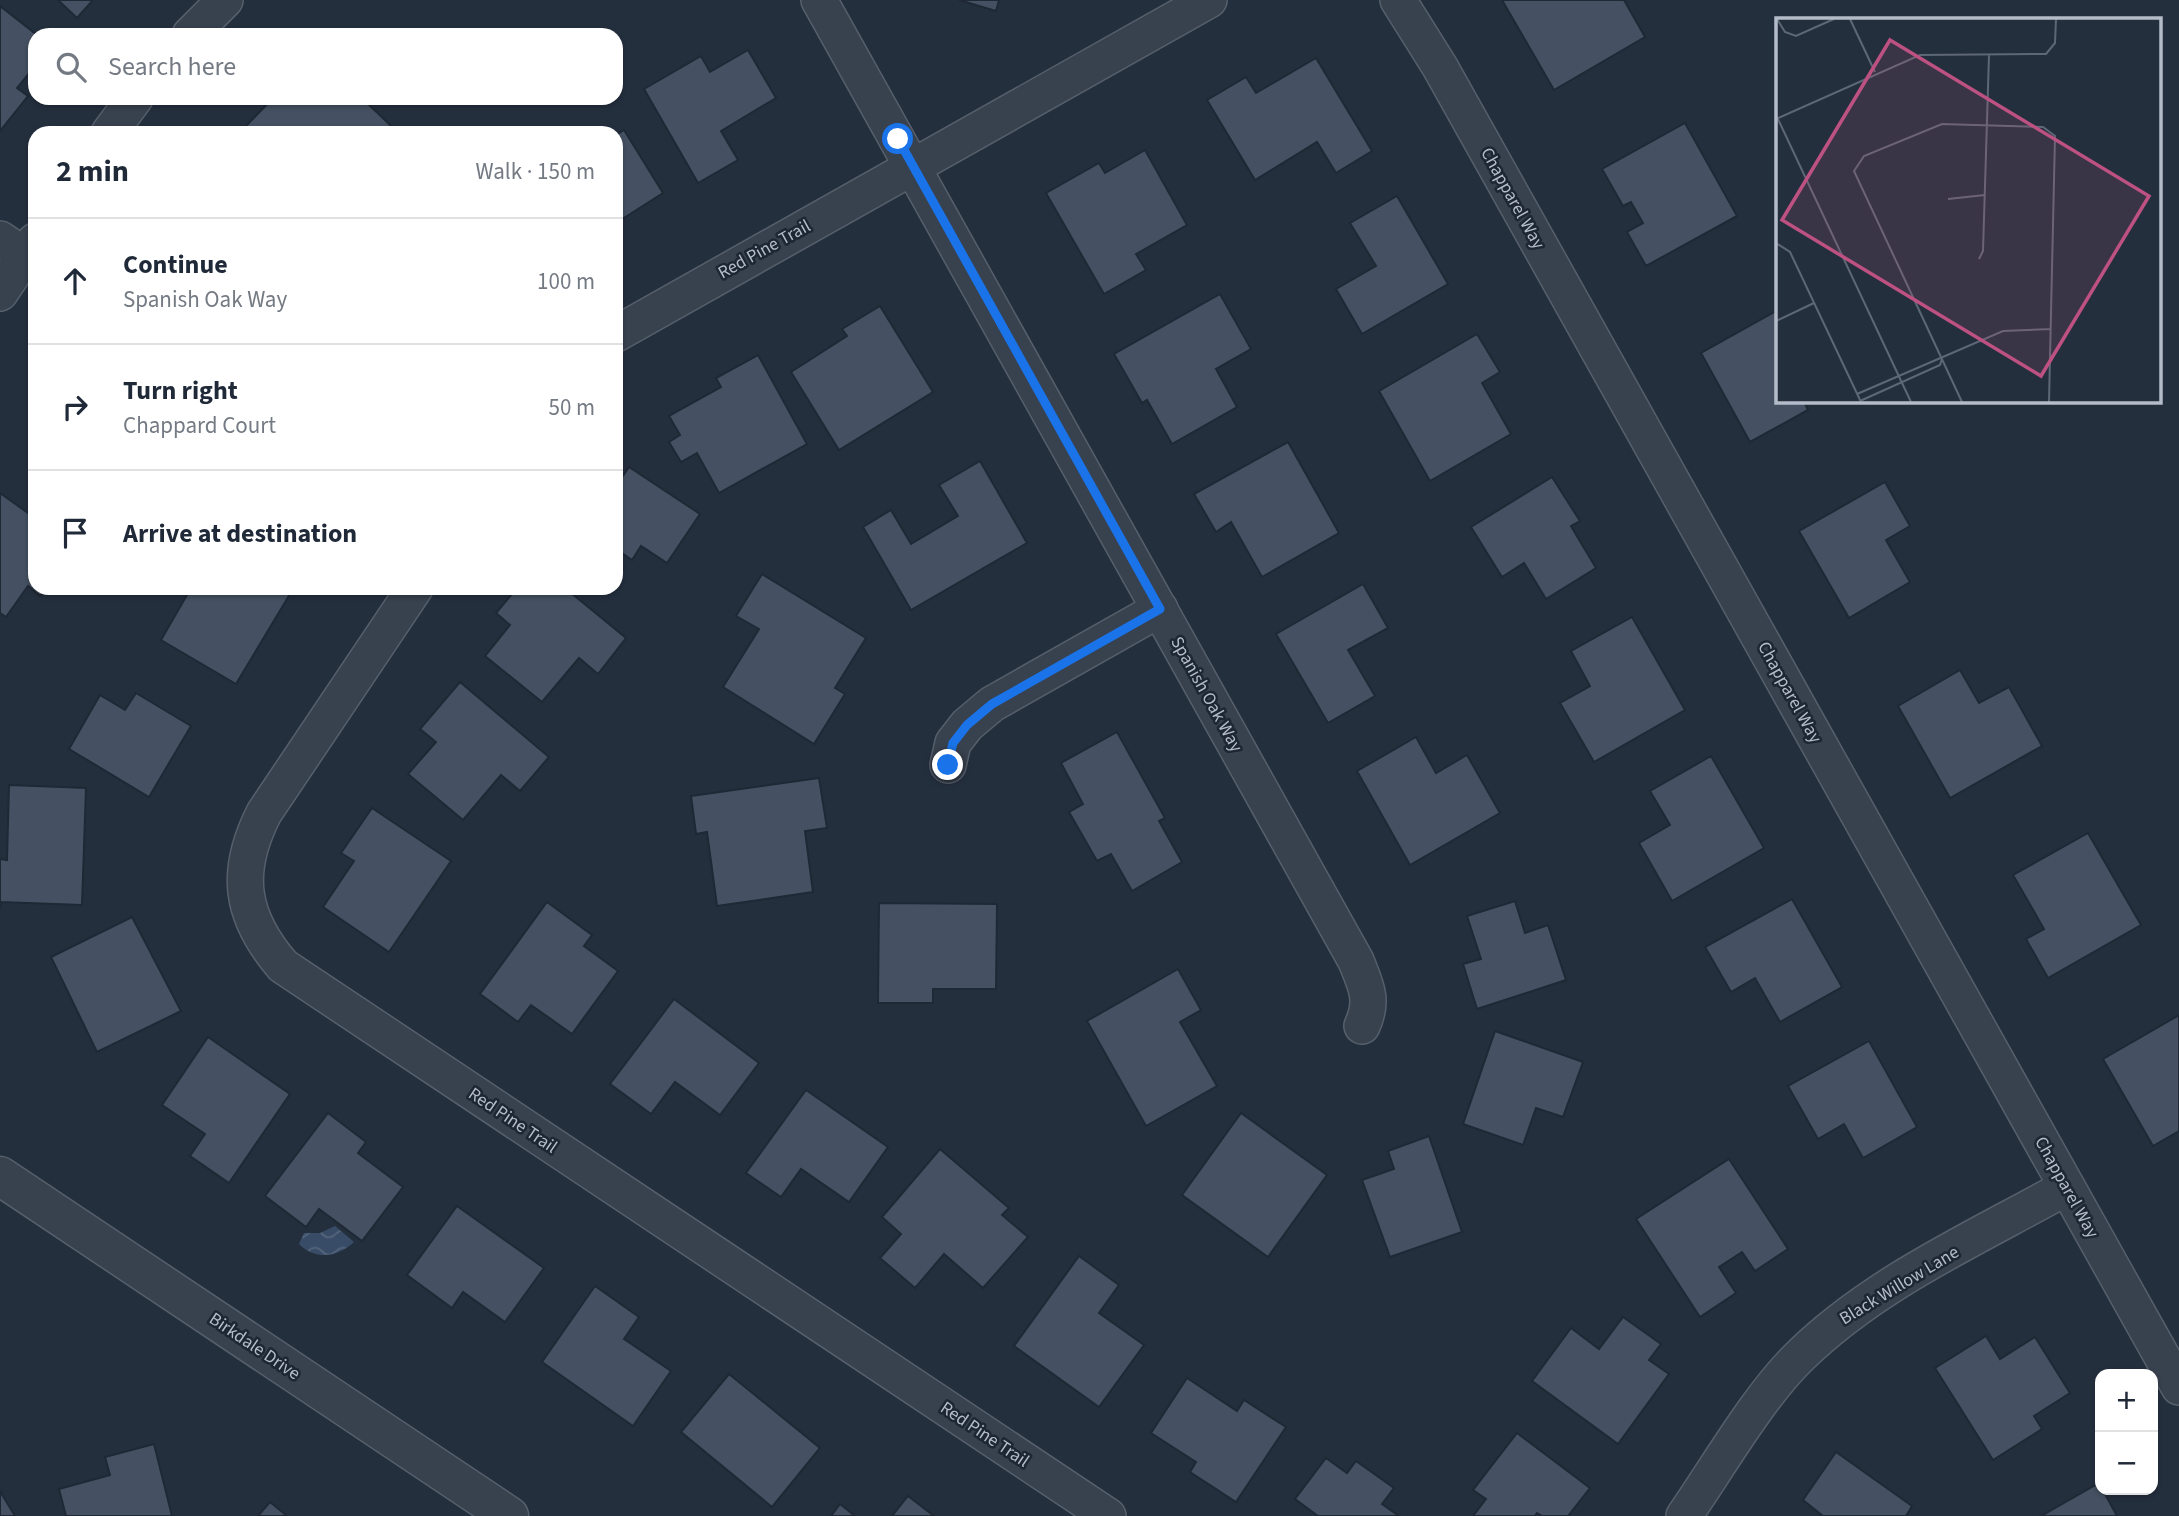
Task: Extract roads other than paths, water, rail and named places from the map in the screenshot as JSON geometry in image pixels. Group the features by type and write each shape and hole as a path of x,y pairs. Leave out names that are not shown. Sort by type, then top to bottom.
{"street":[{"path":"197,28 225,0"},
{"name":"Spanish Oak Way","path":"819,0 1356,961 1366,988 1369,1010 1362,1026"},
{"path":"912,165 1209,0"},
{"name":"Chapparel Way","path":"1398,0 1440,67 2179,1387"},
{"path":"114,126 130,105"},
{"name":"Red Pine Trail","path":"623,330 912,165"},
{"path":"0,293 20,245"},
{"name":"Red Pine Trail","path":"410,595 264,813 252,838 245,865 245,893 252,920 265,945 283,966 1108,1516"},
{"path":"948,765 953,743 967,725 992,704 1160,609"},
{"name":"Birkdale Drive","path":"0,1176 509,1516"},
{"name":"Black Willow Lane","path":"1685,1516 1779,1380 1838,1321 1884,1290 2067,1187"}],"water":[{"path":"335,1226 354,1242 341,1251 320,1255 299,1244 304,1233 320,1233"}]}
